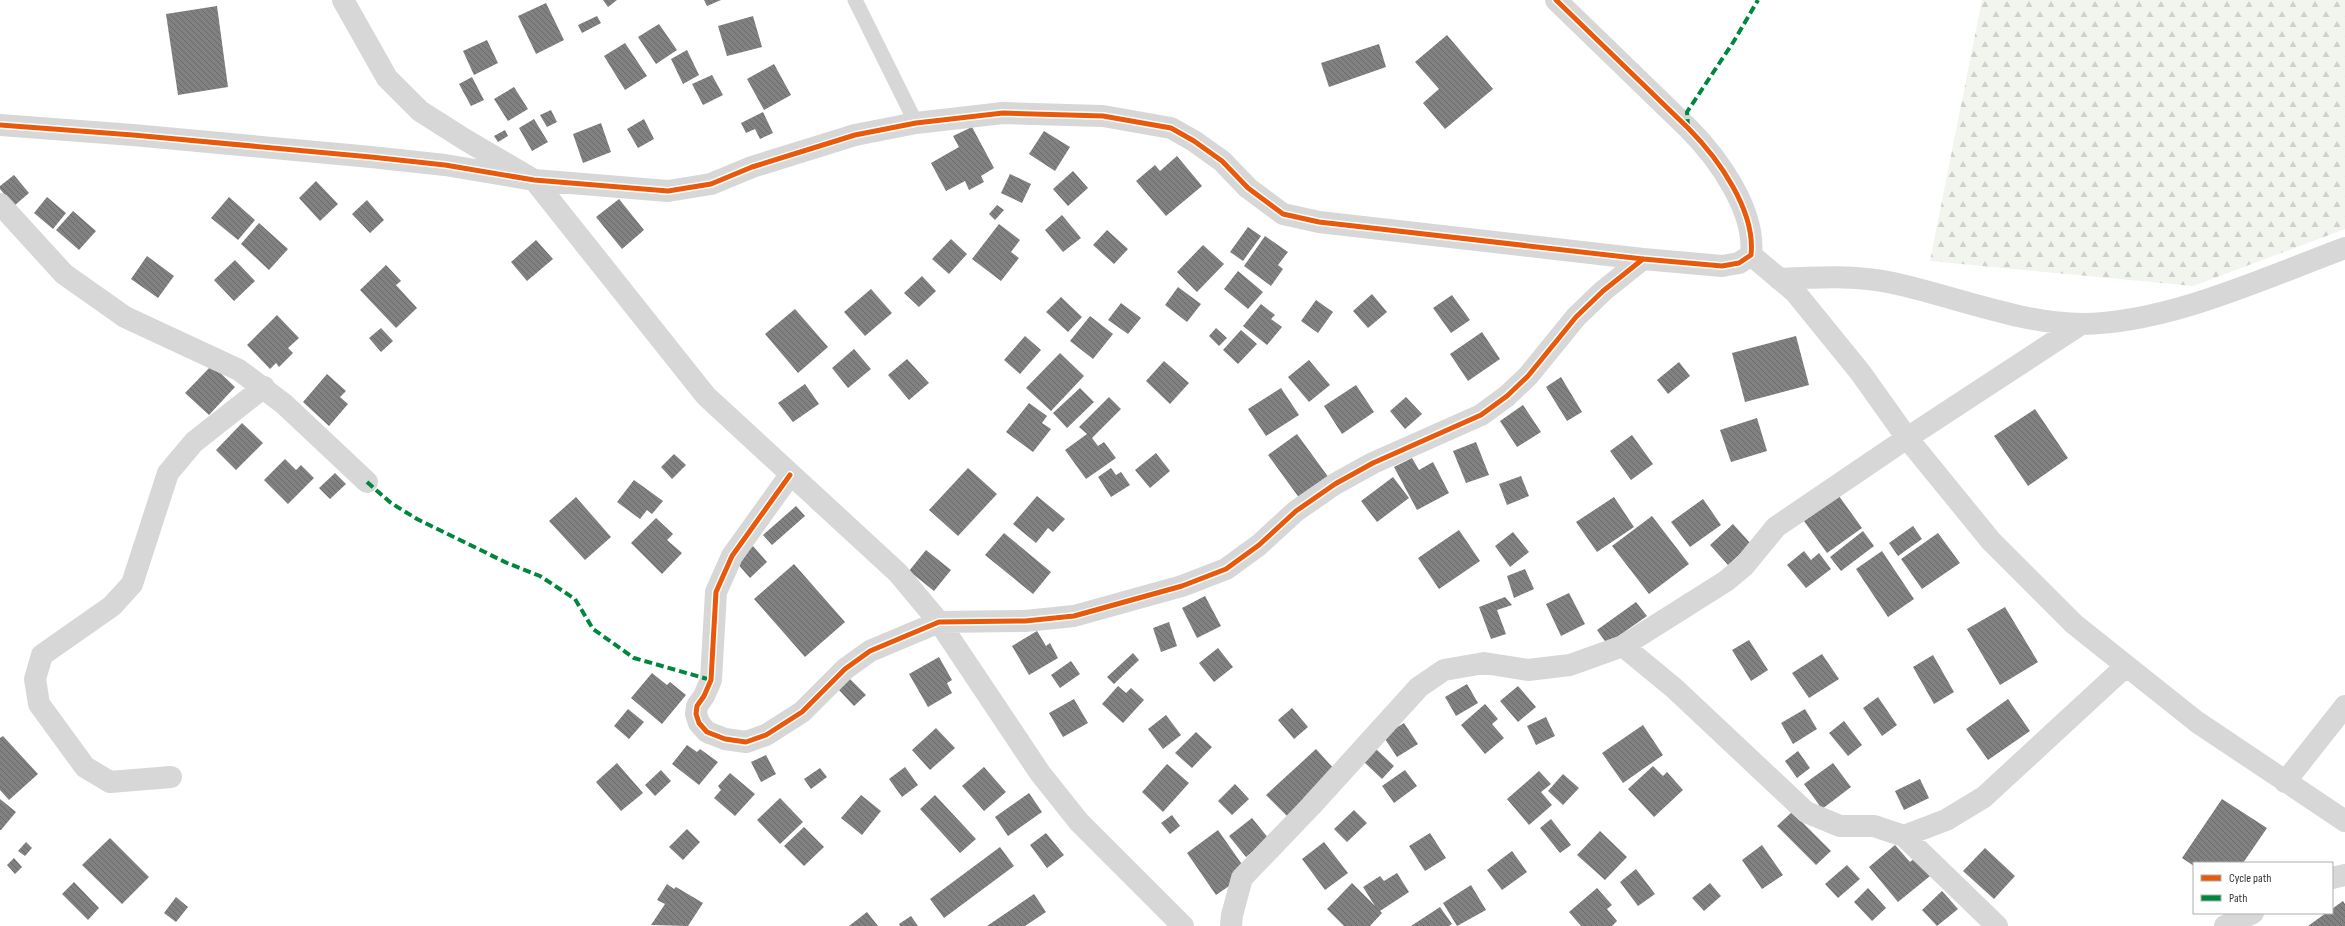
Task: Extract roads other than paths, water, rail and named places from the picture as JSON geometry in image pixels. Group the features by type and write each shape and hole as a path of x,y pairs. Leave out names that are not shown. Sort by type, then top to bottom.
{"street":[{"path":"343,0 387,78 420,111 534,180 706,396 898,573 939,622 1040,773 1080,822 1183,926"},
{"path":"1556,0 1693,132 1719,164 1750,228 1752,242 1751,255"},
{"path":"0,125 133,135 371,157 445,165 534,180 668,191 704,185 752,167 855,135 916,123 1004,113 1103,116 1171,128 1194,141 1222,161 1248,188 1284,214 1318,222 1643,259 1722,266 1739,263 1751,255"},
{"path":"0,204 64,274 125,317 239,370 264,387 367,482"},
{"path":"1779,278 1838,277 1892,283 2029,318 2081,324 2121,321 2193,304 2345,248"},
{"path":"1751,255 1795,292 1860,372 1907,438 1991,541 2074,624 2197,722 2345,821"},
{"path":"790,475 732,556 716,592 711,680 704,696 697,706 696,714 699,723 708,732 725,739 746,742 766,735 802,712 844,669 870,651 939,622 1025,621 1074,616 1182,586 1226,569 1260,545 1296,511 1335,484 1373,463 1480,415 1506,396 1528,376 1576,317 1603,291 1643,259"},
{"path":"1231,926 1232,915 1242,878 1311,806 1419,687 1444,670 1484,663 1528,670 1570,665 1623,646 1726,581 1744,566 1776,527 1907,438 2081,324"},
{"path":"171,777 110,782 85,768 39,704 35,679 42,656 112,606 132,584 168,473 194,442 264,387"},
{"path":"1623,646 1674,688 1806,812 1840,826 1874,826 1904,836 1997,926"},
{"path":"1904,836 1946,820 1984,797 2126,666"},
{"path":"2285,782 2345,706"},
{"path":"2333,878 2345,875"},
{"path":"2226,926 2251,914"}],"lane":[{"path":"855,0 916,123"}]}
